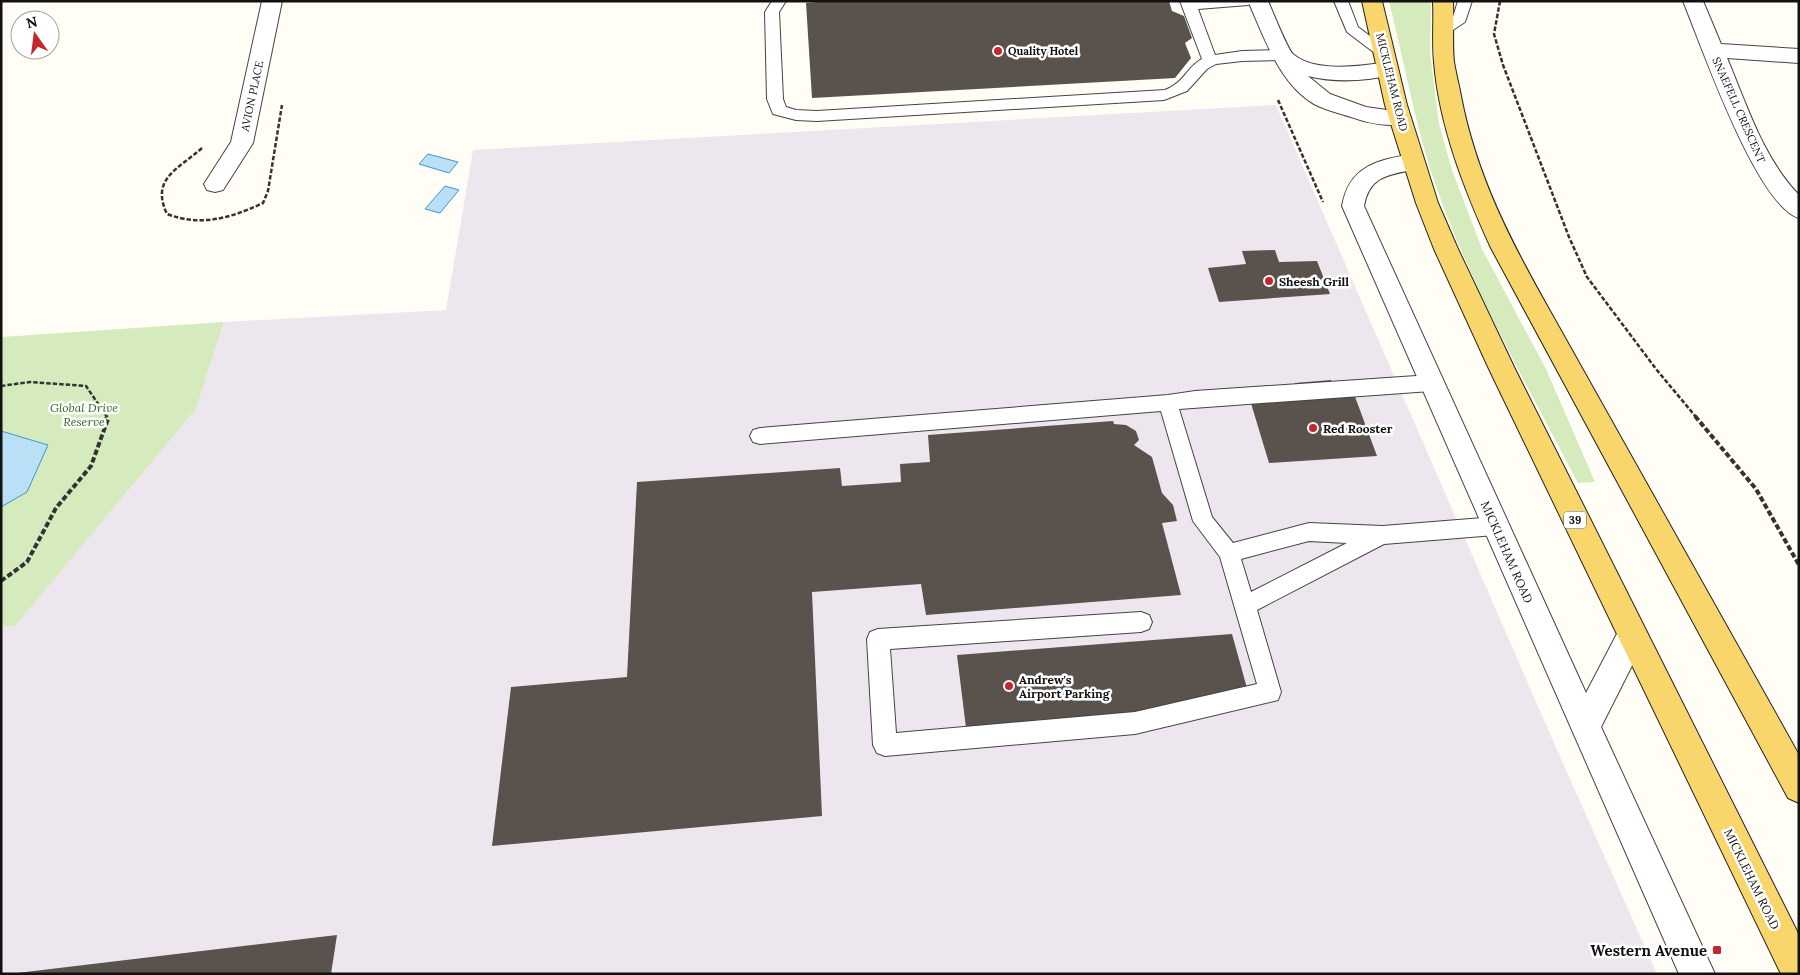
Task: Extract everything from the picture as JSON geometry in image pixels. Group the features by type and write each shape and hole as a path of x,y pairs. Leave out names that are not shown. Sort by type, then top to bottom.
{"main road":[{"name":"MICKLEHAM ROAD","path":"1372,1 1400,118 1413,162 1446,249 1502,369 1632,636 1799,973"},
{"path":"1442,1 1445,29 1444,62 1456,126 1481,201 1499,240 1799,787"}],"street":[{"name":"AVION PLACE","path":"215,184 242,143 272,1"},
{"path":"1258,1 1284,56 1299,79 1322,99 1364,114 1400,118"},
{"name":"SNAEFELL CRESCENT","path":"1693,1 1712,50 1767,172 1776,186 1799,210"},
{"path":"1712,50 1799,56"},
{"path":"1284,56 1297,65 1322,74 1355,75 1386,62"},
{"name":"MICKLEHAM ROAD","path":"1413,162 1385,166 1360,183 1354,194 1353,206 1697,974"},
{"path":"1585,727 1632,636"}],"lane":[{"path":"779,1 772,12 775,99 779,110 796,115 817,116 1164,95 1184,88 1202,66 1210,62 1227,58 1284,56"},
{"path":"1210,62 1188,2 1207,5 1248,1"},
{"path":"1341,1 1352,28 1386,62"},
{"path":"1445,29 1460,19 1465,1"},
{"path":"760,436 1168,403 1195,399 1431,383"},
{"path":"1141,622 878,640 885,745 1135,723 1270,692 1229,553 1203,520 1168,403"},
{"path":"1229,553 1309,532 1383,535 1495,526"},
{"path":"1244,606 1383,535"}],"path":[{"path":"1500,1 1494,34 1503,65 1587,277 1656,369 1756,489 1799,565"},
{"path":"1,386 30,382 86,386 108,419 91,466 56,508 27,562 1,581"}],"shaded area":[{"path":"1276,105 1557,750 1657,974 1,974 1,628 15,625 196,409 224,322 446,310 473,150"}],"green space":[{"path":"1389,1 1431,1 1430,52 1435,93 1439,124 1452,170 1482,249 1546,369 1595,482 1578,483 1503,340 1468,267 1430,169"},
{"name":"Global Drive Reserve","path":"224,322 196,409 15,626 1,627 1,337"}],"water":[{"path":"428,154 458,162 449,173 419,164"},
{"path":"445,186 459,190 440,213 425,209"},
{"path":"1,431 48,445 27,492 1,507"}],"building":[{"name":"Quality Hotel","path":"831,1 1169,1 1172,11 1184,16 1192,38 1185,43 1191,58 1175,78 812,98 806,3"},
{"name":"Sheesh Grill","path":"1275,250 1279,262 1317,261 1330,294 1219,302 1208,268 1246,264 1242,251"},
{"name":"Red Rooster","path":"1331,380 1336,395 1354,394 1377,456 1269,463 1250,400 1300,397 1295,383"},
{"path":"1113,421 1114,424 1126,425 1136,431 1139,440 1134,445 1152,457 1162,493 1173,505 1177,521 1162,523 1181,595 926,615 921,584 812,592 822,816 492,846 511,687 627,677 637,482 840,468 842,486 901,482 900,464 930,462 928,435"},
{"path":"1232,634 1250,699 1122,715 966,728 957,655"},
{"path":"337,935 331,974 17,974 17,973"}],"place":[{"name":"Quality Hotel","path":"998,51"},
{"name":"Sheesh Grill","path":"1269,281"},
{"name":"Red Rooster","path":"1313,428"},
{"name":"Andrew's Airport Parking","path":"1009,686"},
{"name":"Western Avenue","path":"1717,950"}]}
